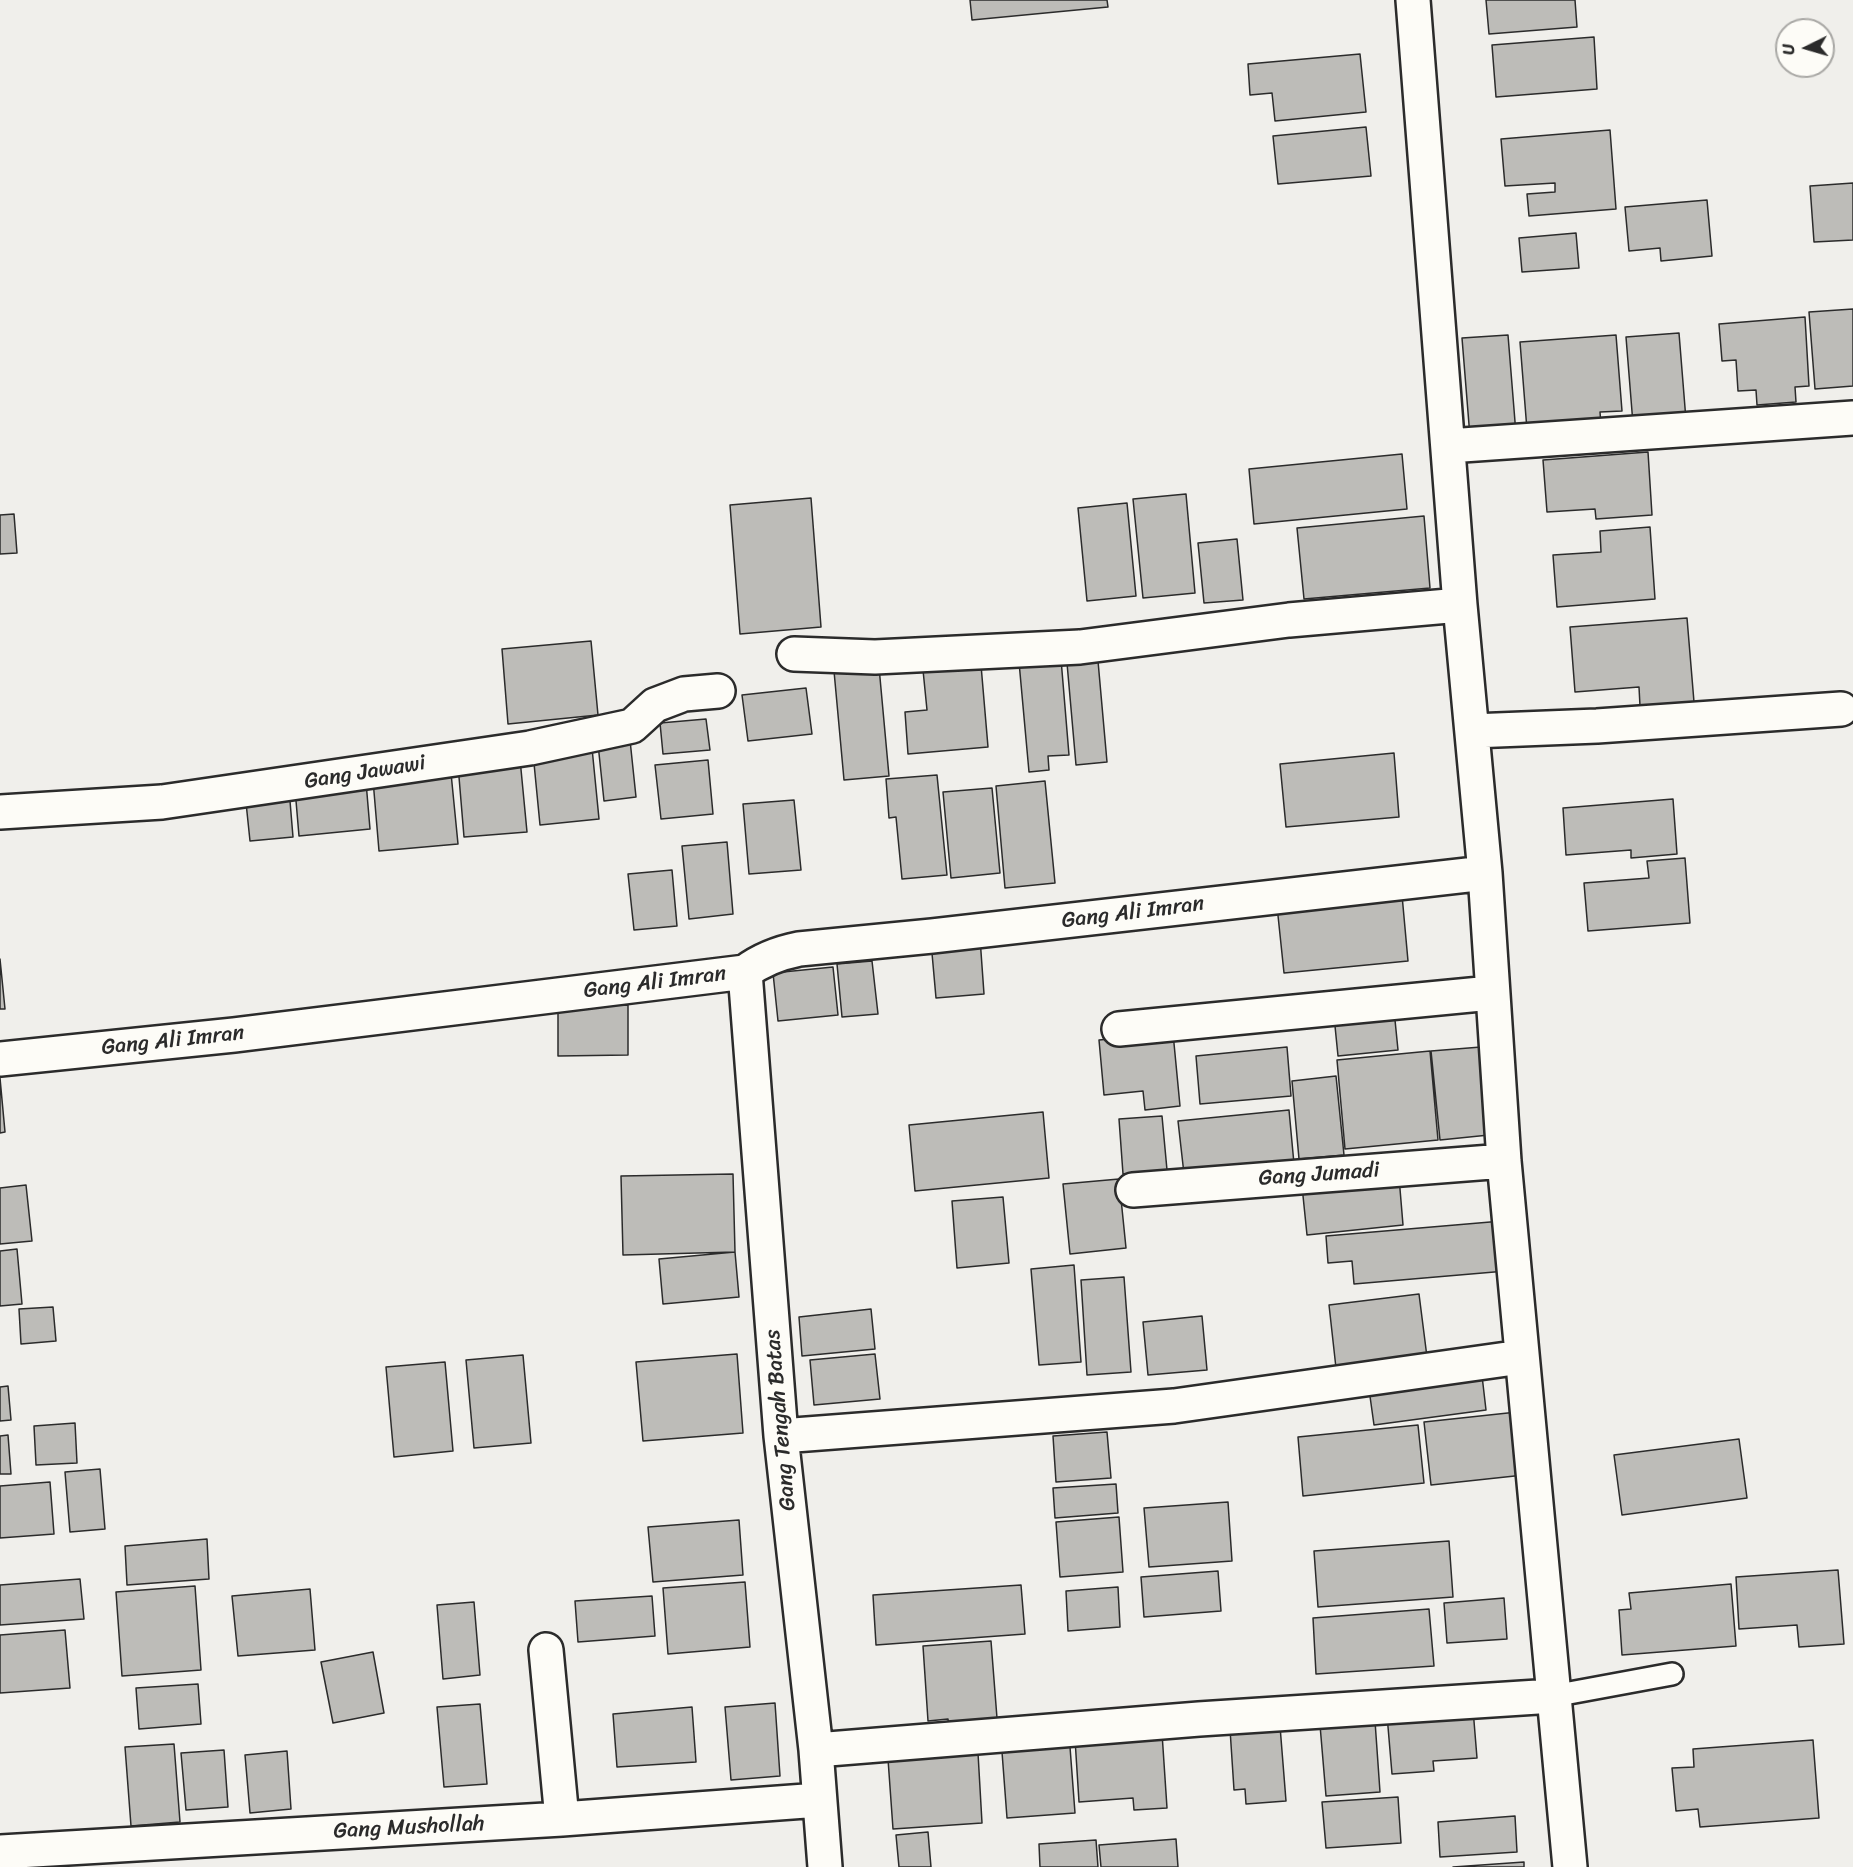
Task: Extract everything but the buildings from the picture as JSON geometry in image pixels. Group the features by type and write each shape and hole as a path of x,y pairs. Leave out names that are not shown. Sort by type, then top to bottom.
{"street":[{"path":"1413,0 1460,605 1485,873 1491,993 1504,1161 1570,1867"},
{"path":"1448,446 1853,418"},
{"path":"794,654 886,657 1080,646 1289,620 1460,605"},
{"name":"Gang Jawawi","path":"0,812 162,802 530,748 632,726 655,705 684,694 718,691"},
{"path":"1472,731 1598,726 1841,709"},
{"name":"Gang Ali Imran","path":"0,1059 234,1035 745,972 774,956 798,949 932,936 1485,873"},
{"name":"Gang Tengah Batas","path":"745,972 781,1436 816,1750 825,1867"},
{"path":"1119,1029 1491,993"},
{"name":"Gang Jumadi","path":"1133,1190 1504,1161"},
{"path":"781,1436 1174,1406 1521,1357"},
{"path":"546,1650 562,1819"},
{"path":"816,1750 1198,1719 1553,1696"},
{"name":"Gang Mushollah","path":"0,1852 562,1819 819,1800"}],"lane":[{"path":"1553,1696 1672,1674"}]}
